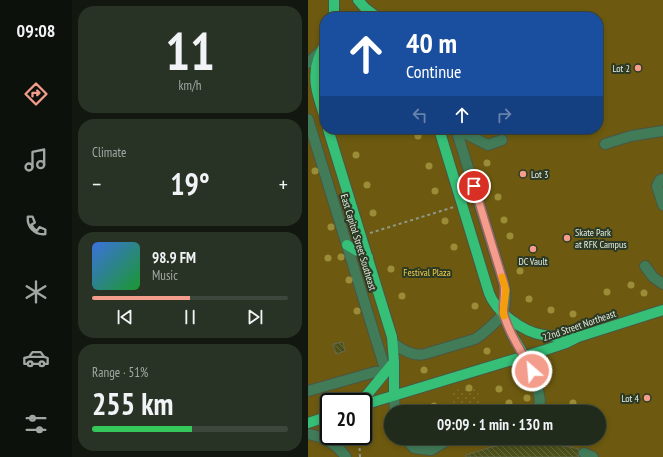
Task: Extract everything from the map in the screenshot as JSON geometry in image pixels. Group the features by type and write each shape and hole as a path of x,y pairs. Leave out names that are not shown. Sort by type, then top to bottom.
{"main road":[{"path":"334,0 334,12"},
{"path":"358,0 370,12"},
{"path":"320,56 316,67 315,82 320,100"},
{"name":"East Capitol Street Southeast","path":"330,134 368,257 393,344 394,395"},
{"path":"441,134 489,293 494,303 503,313 521,326 538,334 578,337"},
{"path":"347,245 368,257"},
{"name":"22nd Street Northeast","path":"372,402 566,343 578,337 663,310"},
{"path":"503,313 509,329 524,355"},
{"path":"640,318 663,316"},
{"path":"368,393 394,362"},
{"path":"308,416 320,417"},
{"path":"308,423 320,418"}],"street":[{"path":"308,62 320,50"},
{"name":"East Capitol Street Southeast","path":"308,119 386,372"},
{"path":"604,144 631,136 663,131"},
{"path":"393,344 406,352 417,355 425,354 478,337 503,313 505,297 504,284 458,134"},
{"path":"466,134 488,145 502,140"},
{"path":"663,179 660,180 657,186 663,205"},
{"path":"645,266 653,277 663,284"},
{"path":"524,355 538,390 540,400 539,405"},
{"path":"308,391 375,372 386,372"},
{"path":"394,395 395,405"},
{"path":"308,434 318,436 331,442 346,457"},
{"path":"411,445 414,448 430,450 439,445"}],"path":[{"path":"367,234 455,207"},
{"path":"359,445 360,457"}],"green space":[{"name":"Festival Plaza","path":"308,0 663,0 663,457 308,457"},
{"path":"475,384 482,405 455,405 450,392"}],"building":[{"path":"343,342 345,351 336,354 333,344"},
{"path":"502,445 560,445 579,449 579,457 466,457 466,455"}],"slow traffic":[{"path":"502,277 506,290 503,313 504,316"}],"place":[{"name":"Lot 2","path":"638,68"},
{"name":"Lot 3","path":"523,174"},
{"name":"Skate Park at RFK Campus","path":"567,238"},
{"name":"DC Vault","path":"533,249"},
{"name":"Lot 4","path":"647,398"}],"route":[{"path":"474,186 506,290 503,313 512,336 532,371"}]}
